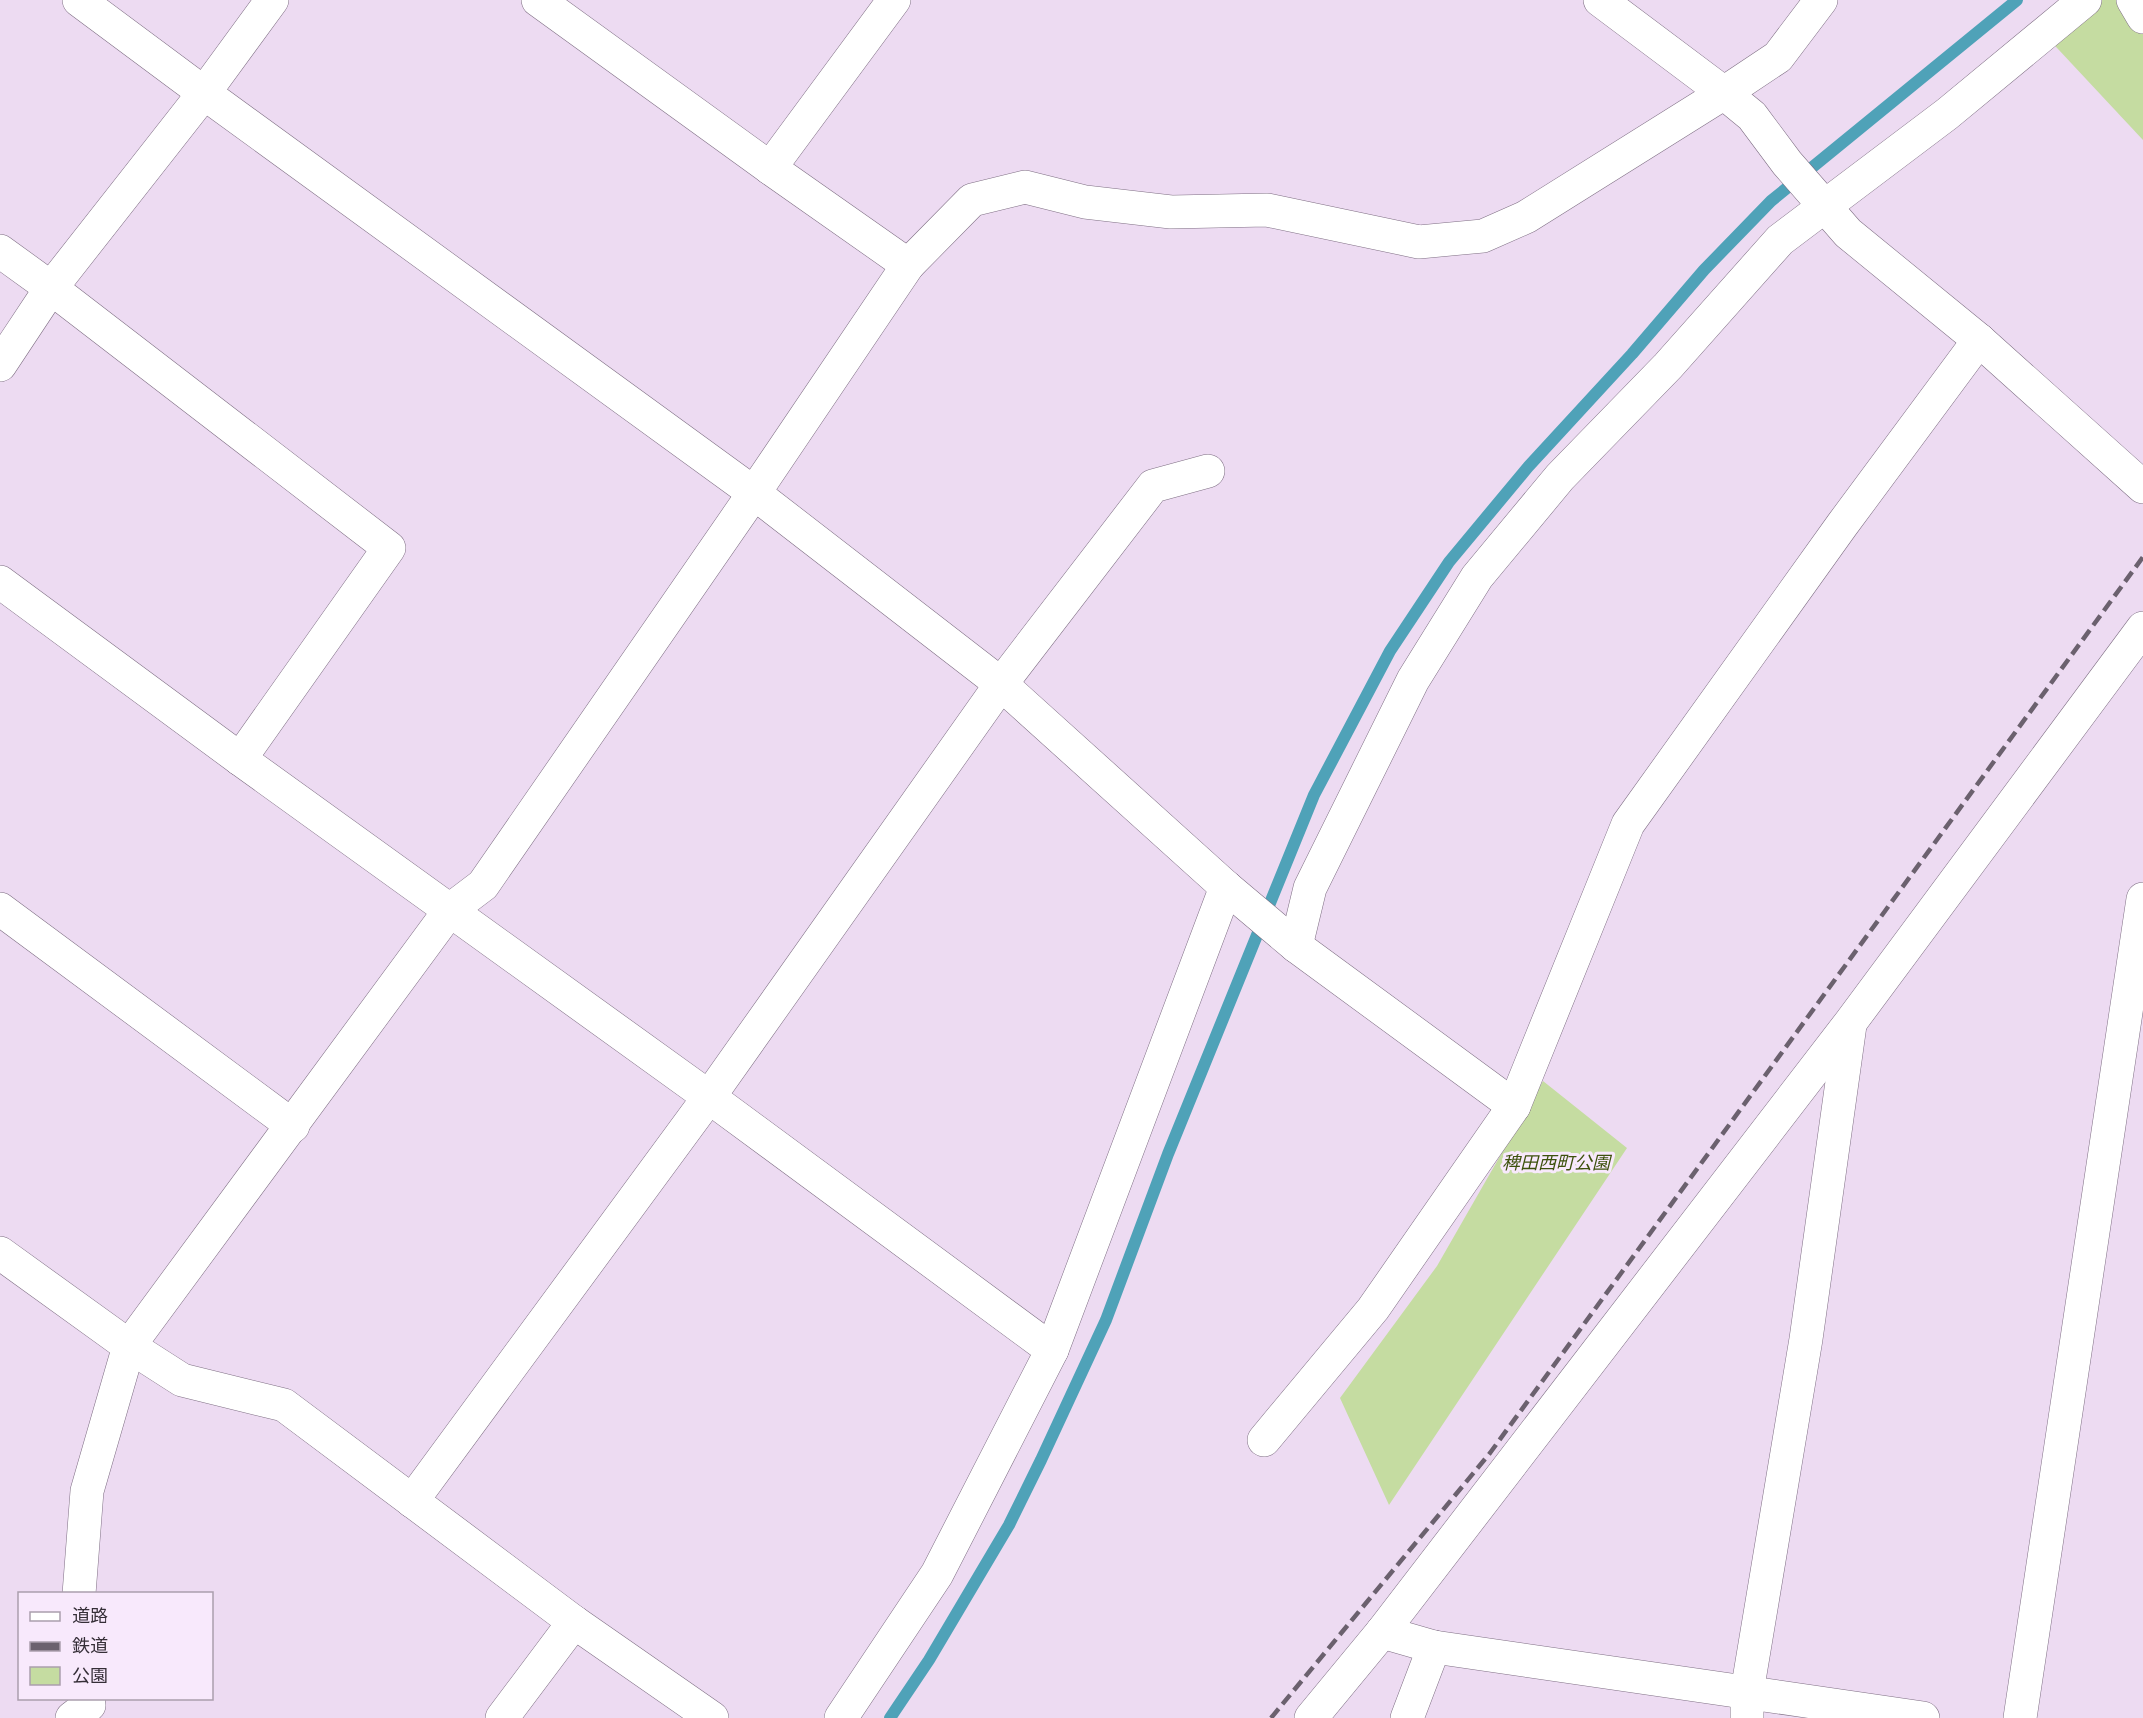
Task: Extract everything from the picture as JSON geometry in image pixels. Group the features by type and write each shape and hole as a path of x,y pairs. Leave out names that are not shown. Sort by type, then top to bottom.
{"street":[{"path":"79,0 754,494 1002,684 1290,941 1514,1106"},
{"path":"0,365 51,288 204,93 272,0"},
{"path":"538,0 573,10 770,168 908,265"},
{"path":"770,168 894,0"},
{"path":"1600,0 1752,116 1787,163 1848,233 1979,340 2141,480"},
{"path":"79,1592 87,1491 129,1347 450,910 483,885 754,494 908,265 972,200 1025,187 1085,202 1171,212 1267,210 1419,242 1483,236 1526,217 1778,57 1821,0"},
{"path":"1290,941 1310,888 1413,680 1477,577 1560,477 1668,366 1780,240 1819,200 1947,114 2085,0"},
{"path":"2133,0 2143,17"},
{"path":"0,251 389,548 240,759"},
{"path":"1264,1440 1373,1309 1514,1106 1628,824 1842,525 1979,340"},
{"path":"412,1501 709,1097 1002,684 1153,486 1208,471"},
{"path":"0,582 240,759 709,1097 1052,1350"},
{"path":"1311,1718 1382,1632 1850,1023 2143,628"},
{"path":"841,1718 938,1574 1052,1350 1234,893"},
{"path":"2020,1718 2143,899"},
{"path":"0,909 293,1126"},
{"path":"1747,1705 1806,1339 1850,1023"},
{"path":"0,1252 129,1347 182,1380 285,1405 574,1622 712,1718"},
{"path":"502,1718 574,1622"},
{"path":"1382,1632 1434,1647 1747,1705 1923,1718"},
{"path":"1407,1718 1434,1647"}],"green space":[{"path":"2085,0 2143,0 2143,140 2044,34"},
{"name":"稗田西町公園","path":"1543,1081 1627,1148 1389,1505 1340,1398 1437,1266"}],"waterway":[{"path":"890,1718 929,1660 1009,1525 1041,1460 1106,1320 1168,1154 1314,795 1390,651 1449,562 1528,467 1632,354 1704,270 1771,201 2017,0"}],"railway":[{"path":"1271,1718 1490,1453 2143,557"}]}
